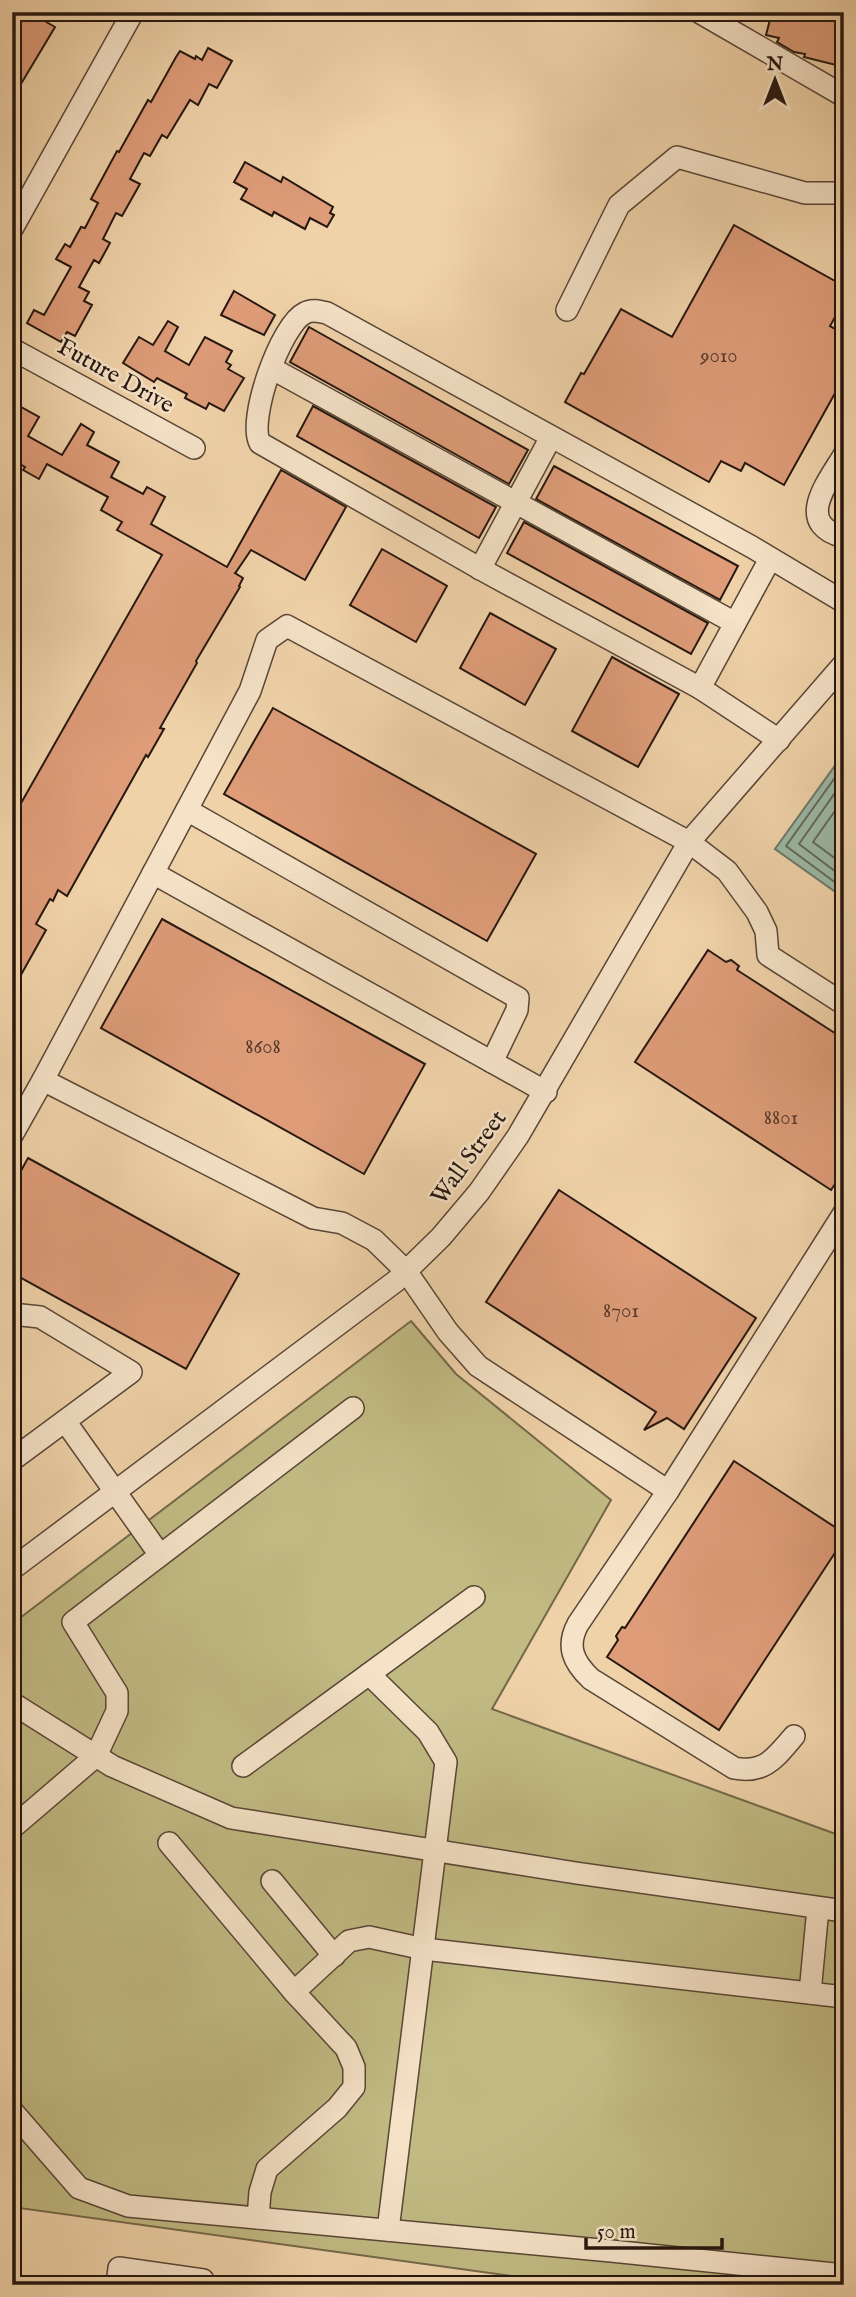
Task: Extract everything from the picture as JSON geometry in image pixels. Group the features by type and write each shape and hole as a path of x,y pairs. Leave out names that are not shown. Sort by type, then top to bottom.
{"street":[{"path":"12,229 132,12"},
{"path":"699,12 731,20 844,96"},
{"path":"567,310 619,205 677,157 805,192 844,193"},
{"path":"779,740 700,688 480,569 260,443 256,436 256,421 262,392 271,368 296,318 307,312 327,313 844,602"},
{"name":"Future Drive","path":"12,349 194,448"},
{"path":"271,368 735,623"},
{"path":"480,569 551,437"},
{"path":"844,454 819,499 816,513 824,527 844,537"},
{"path":"700,688 771,559"},
{"path":"12,1135 250,691 267,640 287,626 688,842 727,872 757,912 766,931 768,955 844,1004"},
{"name":"Wall Street","path":"12,1569 396,1281 441,1237 479,1192 546,1092 688,842 844,664"},
{"path":"187,810 518,998 517,1010 492,1062"},
{"path":"153,873 546,1092"},
{"path":"43,1080 313,1218 342,1223 374,1240 406,1271 448,1332 478,1366 668,1491"},
{"path":"794,1736 775,1758 764,1766 755,1769 734,1768 591,1679 574,1659 571,1647 578,1624 668,1491 844,1213"},
{"path":"12,1460 131,1372 40,1317 13,1315"},
{"path":"12,1828 96,1756 117,1711 117,1693 72,1622 353,1408"},
{"path":"65,1421 160,1555"},
{"path":"243,1766 474,1597"},
{"path":"369,1674 428,1732 446,1762 425,1949 388,2230"},
{"path":"12,1703 112,1766 231,1818 844,1911"},
{"path":"169,1843 294,1992 346,2048 354,2067 354,2087 337,2108 267,2169 260,2192 258,2218"},
{"path":"272,1881 334,1956"},
{"path":"810,1993 818,1908"},
{"path":"294,1992 349,1941 369,1937 425,1949 844,1997"},
{"path":"12,2111 79,2188 128,2206 844,2275"},
{"path":"117,2285 119,2268 203,2280"}],"shaded area":[{"path":"411,1321 456,1374 611,1500 492,1709 844,1837 844,2285 577,2285 12,2207 12,1624"}],"water":[{"path":"844,753 844,898 775,849"}],"building":[{"path":"12,12 29,12 55,27 12,99"},
{"path":"772,12 844,12 844,67 804,57 805,54 794,52 777,42 779,38 766,35"},
{"path":"208,48 232,61 217,88 209,84 198,105 190,100 167,138 162,135 150,156 144,153 130,179 140,184 122,216 116,213 103,239 110,243 99,263 94,260 79,287 89,292 84,301 92,305 75,336 67,332 61,342 27,323 34,310 44,315 71,267 56,259 65,244 70,247 81,227 85,228 98,203 91,199 117,151 119,152 148,100 151,102 176,57 180,51 202,60"},
{"path":"245,162 281,182 283,177 333,207 330,213 334,215 327,227 310,218 305,229 274,212 272,216 241,199 247,189 234,182"},
{"path":"734,225 844,286 844,301 830,326 844,334 844,377 784,485 745,463 741,471 721,461 709,482 565,402 621,309 672,337"},
{"path":"234,291 275,315 264,335 221,315"},
{"path":"168,321 178,327 165,351 189,365 205,337 232,351 226,362 231,365 228,369 244,378 224,411 209,403 206,409 185,398 187,394 157,378 154,382 123,363 139,337 153,345"},
{"path":"309,327 528,450 509,484 290,362"},
{"path":"12,402 39,417 28,436 62,455 81,424 94,432 87,445 119,462 111,477 143,494 147,487 165,497 151,524 227,567 281,470 346,507 305,580 251,550 235,573 243,578 240,587 160,728 164,729 148,757 146,755 67,896 58,890 53,901 50,899 36,924 46,930 12,991 12,819 162,555 117,530 122,522 101,510 108,497 47,464 39,479 23,470 25,467 15,461 12,465"},
{"path":"313,406 496,507 479,538 297,436"},
{"path":"554,466 738,566 720,600 536,499"},
{"path":"524,522 708,623 691,654 507,553"},
{"path":"382,549 447,586 416,642 350,605"},
{"path":"490,613 556,649 525,705 460,668"},
{"path":"612,657 679,694 638,767 572,731"},
{"path":"273,708 536,854 487,941 224,794"},
{"path":"162,919 425,1064 364,1174 101,1028"},
{"path":"708,950 726,962 731,960 739,966 737,970 844,1039 844,1171 831,1190 635,1062"},
{"path":"28,1158 239,1274 186,1369 12,1273 12,1187"},
{"path":"559,1190 756,1318 684,1429 667,1418 644,1430 656,1412 486,1302"},
{"path":"734,1461 844,1533 844,1539 719,1730 607,1657 618,1640 616,1636 622,1627 625,1628"}]}
